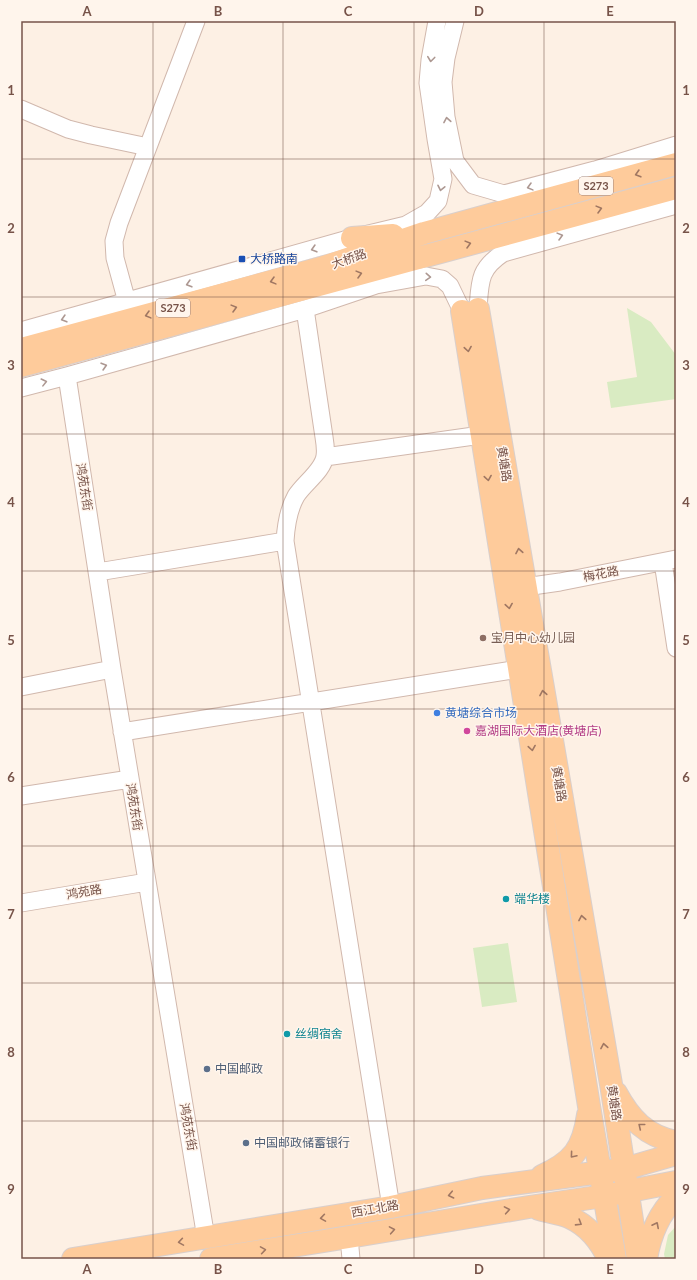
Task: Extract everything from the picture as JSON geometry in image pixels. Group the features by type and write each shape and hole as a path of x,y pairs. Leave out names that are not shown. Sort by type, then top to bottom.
{"main road":[{"name":"大桥路","path":"21,366 323,275 424,233 676,164"},
{"name":"大桥路","path":"21,349 323,275 430,254 548,224 676,188"},
{"path":"352,238 424,233"},
{"path":"376,285 430,254"},
{"name":"黄塘路","path":"470,310 481,435 615,1259"},
{"name":"黄塘路","path":"470,310 525,587 611,1084 638,1259"},
{"path":"611,1084 623,1107 634,1121 646,1130 658,1136 676,1142"},
{"path":"530,1181 566,1163 574,1155 585,1132 589,1106"},
{"name":"西江北路","path":"73,1259 391,1207 482,1188 624,1169 676,1154"},
{"name":"西江北路","path":"211,1259 349,1238 528,1206 604,1196 676,1182"},
{"path":"482,1188 486,1214"},
{"path":"646,1259 649,1242 654,1228 669,1204 676,1197"},
{"path":"528,1206 569,1217 582,1225 593,1233 609,1259"}],"street":[{"path":"127,302 115,258 114,241 119,223 196,21"},
{"path":"21,331 352,238 406,225 427,213 438,201 443,179 428,83 430,60 437,21"},
{"path":"455,21 446,58 443,82 446,118 455,161 473,185 504,194 595,170 676,145"},
{"path":"21,109 68,129 148,147"},
{"path":"516,208 595,170"},
{"path":"21,388 305,309 376,285 426,276 442,279 450,286 470,310 479,291 482,273 492,261 503,253 676,205"},
{"path":"522,247 548,224"},
{"path":"305,309 324,437 325,457 317,472 306,482 296,496 286,525 285,541 391,1207"},
{"name":"鸿苑东街","path":"67,376 146,882 206,1238"},
{"path":"325,457 481,435"},
{"path":"98,572 285,541"},
{"path":"669,560 676,648"},
{"name":"梅花路","path":"525,587 560,582 669,560"},
{"path":"21,686 112,669"},
{"path":"122,732 519,669"},
{"path":"21,796 130,778"},
{"name":"鸿苑路","path":"21,903 146,882"},
{"path":"349,1238 352,1259"}],"green space":[{"path":"627,308 651,322 676,355 676,399 611,408 607,382 637,377"},
{"path":"508,943 517,1002 482,1007 473,948"},
{"path":"676,1226 676,1259 665,1259 664,1254 668,1235"}],"place":[{"name":"大桥路南","path":"242,259"},
{"name":"宝月中心幼儿园","path":"483,638"},
{"name":"黄塘综合市场","path":"437,713"},
{"name":"嘉湖国际大酒店(黄塘店)","path":"467,731"},
{"name":"端华楼","path":"506,899"},
{"name":"丝绸宿舍","path":"287,1034"},
{"name":"中国邮政","path":"207,1069"},
{"name":"中国邮政储蓄银行","path":"246,1143"}]}
